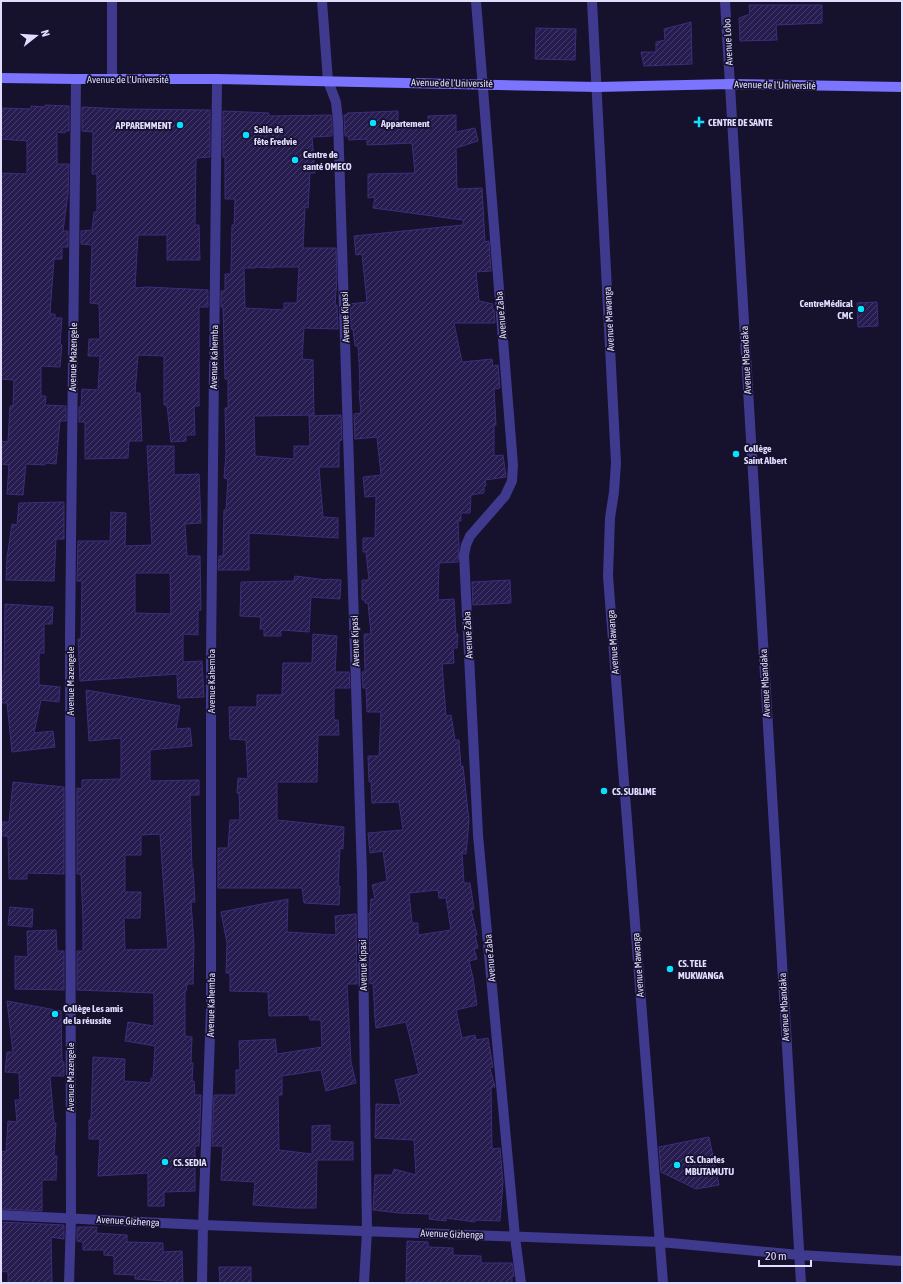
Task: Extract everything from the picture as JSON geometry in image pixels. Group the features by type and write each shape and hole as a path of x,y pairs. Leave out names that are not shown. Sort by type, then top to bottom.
{"main road":[{"name":"Avenue de l’Université","path":"1,78 217,79 597,87 730,84 902,87"}],"street":[{"path":"112,1 112,79"},
{"name":"Avenue Kipasi","path":"322,1 328,81 336,102 338,120 362,874 367,1231 364,1283"},
{"name":"Avenue Zaba","path":"476,1 514,465 512,481 505,496 470,536 464,555 478,835 521,1283"},
{"name":"Avenue Mawanga","path":"592,1 616,463 610,518 608,576 663,1283"},
{"name":"Avenue Lobo","path":"725,1 730,84"},
{"name":"Avenue Mazengele","path":"69,1283 71,1218 70,638 76,79"},
{"name":"Avenue Kahemba","path":"202,1283 211,1009 211,658 217,79"},
{"name":"Avenue Mbandaka","path":"730,84 801,1283"},
{"name":"Avenue Gizhenga","path":"1,1215 203,1225 660,1242 799,1255 902,1261"}],"building":[{"path":"749,5 822,5 822,23 776,25 777,40 740,41 739,18 750,14"},
{"path":"691,22 692,64 644,66 641,52 656,52 656,42 665,40 664,29"},
{"path":"536,28 576,29 575,60 535,59"},
{"path":"45,105 69,106 69,131 65,131 65,133 57,132 57,164 69,164 68,194 63,231 68,231 68,247 62,247 62,259 54,259 50,314 55,314 55,318 62,318 60,367 41,366 41,396 46,396 45,405 66,406 66,421 60,421 56,464 26,464 23,495 7,494 9,465 1,464 1,441 8,442 10,406 13,406 14,380 1,379 1,173 27,174 27,141 1,139 1,108 31,109 31,106 45,107"},
{"path":"82,107 210,110 210,157 196,158 195,225 199,225 200,260 167,260 167,235 138,235 135,288 148,287 208,290 208,307 199,307 199,406 194,406 195,435 186,435 186,441 171,442 167,405 164,405 164,356 138,355 135,393 140,393 142,441 129,441 128,458 85,459 85,422 79,422 79,407 81,407 82,389 98,390 100,356 88,356 89,339 100,339 99,304 90,303 92,245 81,244 81,231 92,230 94,212 97,212 97,174 92,174 93,132 82,131"},
{"path":"223,111 269,113 269,116 331,115 332,136 312,137 315,173 310,173 308,208 305,207 303,248 336,248 337,279 335,305 337,305 338,329 304,328 302,359 313,360 314,415 254,416 255,456 294,459 294,446 310,446 309,416 341,415 342,440 339,441 339,467 319,467 323,517 338,518 338,538 249,533 249,570 218,570 219,556 223,556 224,510 226,510 228,479 224,478 226,454 225,408 228,408 228,379 225,379 223,307 221,307 221,291 225,291 225,274 231,274 232,225 234,225 235,199 225,199 225,156 223,157","holes":["299,267 297,303 284,303 284,310 245,308 244,268"]},
{"path":"398,111 398,129 428,126 428,116 456,115 456,132 475,128 478,141 456,148 457,189 482,188 485,242 489,241 491,271 476,272 479,301 493,304 492,309 494,309 495,323 454,323 462,362 492,359 493,366 498,365 500,388 494,389 496,425 494,425 494,456 503,455 506,477 485,480 486,486 484,486 484,493 471,495 470,513 461,513 461,521 458,521 458,562 439,563 438,600 454,599 456,634 458,634 457,648 453,648 454,663 442,664 446,716 451,715 455,740 459,740 461,767 463,766 469,821 466,854 462,853 464,883 470,883 474,909 471,910 477,935 475,935 478,948 474,949 477,959 469,961 477,1005 456,1010 462,1038 475,1035 476,1040 488,1038 493,1067 490,1068 495,1087 491,1087 492,1149 500,1148 503,1182 500,1221 475,1220 475,1222 446,1218 446,1221 429,1219 430,1214 373,1210 375,1175 392,1175 394,1169 416,1175 414,1140 375,1138 376,1104 401,1105 395,1080 419,1074 406,1022 376,1028 373,983 370,984 369,913 371,899 375,899 372,885 387,881 383,851 370,853 368,833 403,830 399,802 372,803 371,781 369,782 368,756 379,756 381,712 367,712 366,688 363,688 362,672 365,672 364,634 371,634 368,603 365,603 365,600 362,600 362,580 369,580 366,552 363,552 363,538 375,538 376,496 365,497 363,477 381,475 377,437 355,439 354,414 361,413 358,346 355,346 353,329 351,329 350,304 367,302 362,254 356,255 354,236 463,225 463,220 373,208 375,197 368,198 368,174 415,173 412,143 367,145 367,139 349,140 348,136 345,136 344,115 347,115 347,113","holes":["438,890 439,898 446,898 451,930 418,935 418,923 412,923 409,893"]},
{"name":"CentreMédical CMC","path":"877,302 878,326 858,327 857,303"},
{"path":"147,446 174,446 174,475 199,474 201,523 185,524 187,556 200,556 201,610 198,610 198,635 183,634 183,662 202,661 204,697 178,698 177,674 80,681 78,639 81,639 82,581 77,581 78,541 110,541 111,512 126,513 125,546 152,545","holes":["135,573 170,573 171,614 135,613"]},
{"path":"64,502 64,539 56,539 54,581 6,580 7,558 12,524 17,525 19,503"},
{"path":"295,576 327,580 341,580 340,599 311,597 309,632 281,630 281,636 264,636 264,629 260,629 261,617 240,616 241,582 294,581"},
{"path":"510,580 511,603 473,605 472,582"},
{"path":"5,604 53,607 52,624 44,624 44,653 39,653 39,685 60,687 59,702 41,700 34,733 53,731 55,747 12,752 7,703 1,703 1,676 4,676"},
{"path":"313,634 337,636 335,672 349,672 350,688 334,688 334,720 338,720 339,735 318,735 317,782 277,782 277,820 344,827 343,849 340,848 338,886 340,886 339,905 304,903 302,888 218,888 218,848 228,848 230,820 240,820 239,793 237,793 238,778 248,779 246,740 230,739 229,707 257,707 257,695 282,695 283,663 312,663"},
{"path":"86,690 180,706 176,729 190,728 192,746 150,750 150,781 199,780 199,795 190,795 192,869 195,902 191,902 194,944 193,984 187,984 185,991 185,1036 192,1037 192,1081 194,1081 195,1095 201,1095 199,1146 195,1146 195,1191 164,1192 164,1206 148,1206 148,1173 98,1176 100,1139 89,1139 93,1057 125,1059 124,1081 151,1083 151,1078 153,1079 155,1046 125,1041 128,1022 154,1026 154,993 77,990 77,951 83,951 83,919 81,874 77,874 77,788 82,789 82,780 121,779 121,738 89,741","holes":["160,834 168,949 125,950 124,918 140,918 141,892 125,892 125,855 141,855 141,835"]},
{"path":"13,782 64,787 64,874 27,873 27,879 9,879 8,836 1,836 1,822 9,822"},
{"path":"288,899 287,932 336,935 335,916 356,914 357,984 347,984 351,1062 356,1083 326,1091 321,1070 282,1076 282,1095 278,1095 279,1150 312,1154 312,1126 330,1125 330,1141 353,1142 353,1160 317,1160 316,1208 253,1205 255,1182 221,1180 223,1146 212,1146 214,1095 236,1095 236,1070 240,1070 239,1041 275,1039 277,1054 322,1047 321,1020 310,1020 309,1015 269,1016 268,992 230,991 230,973 226,973 227,943 221,912"},
{"path":"10,907 33,909 32,927 8,925"},
{"path":"56,930 57,951 64,951 64,990 15,989 15,956 28,957 27,931"},
{"path":"7,1001 61,1011 62,1062 64,1062 64,1076 50,1076 54,1123 56,1123 54,1156 57,1156 56,1180 42,1180 42,1211 1,1209 1,1151 6,1152 8,1121 17,1122 15,1100 20,1100 19,1073 5,1072 7,1052 13,1052"},
{"path":"709,1137 719,1185 696,1189 661,1172 659,1147"},
{"path":"1,1222 64,1225 64,1239 51,1237 52,1283 8,1283 8,1272 1,1271"},
{"path":"77,1227 97,1227 96,1233 127,1235 127,1242 163,1243 163,1252 182,1251 183,1283 166,1283 166,1281 135,1279 135,1275 114,1274 114,1256 104,1255 104,1250 83,1250 83,1242 77,1241"},
{"path":"407,1241 428,1242 428,1247 453,1248 453,1255 481,1256 481,1263 512,1263 514,1276 512,1276 512,1283 406,1282"},
{"path":"219,1267 251,1267 251,1283 220,1283"}],"place":[{"name":"CENTRE DE SANTE","path":"699,122"},
{"name":"Appartement","path":"373,123"},
{"name":"APPAREMMENT","path":"180,125"},
{"name":"Salle de fête Fredvie","path":"246,135"},
{"name":"Centre de santé OMECO","path":"295,160"},
{"name":"CentreMédical CMC","path":"861,309"},
{"name":"Collège Saint Albert","path":"736,454"},
{"name":"CS. SUBLIME","path":"604,791"},
{"name":"CS. TELE MUKWANGA","path":"670,969"},
{"name":"Collège Les amis de la réussite","path":"55,1014"},
{"name":"CS. SEDIA","path":"165,1162"},
{"name":"CS. Charles MBUTAMUTU","path":"677,1165"}]}
